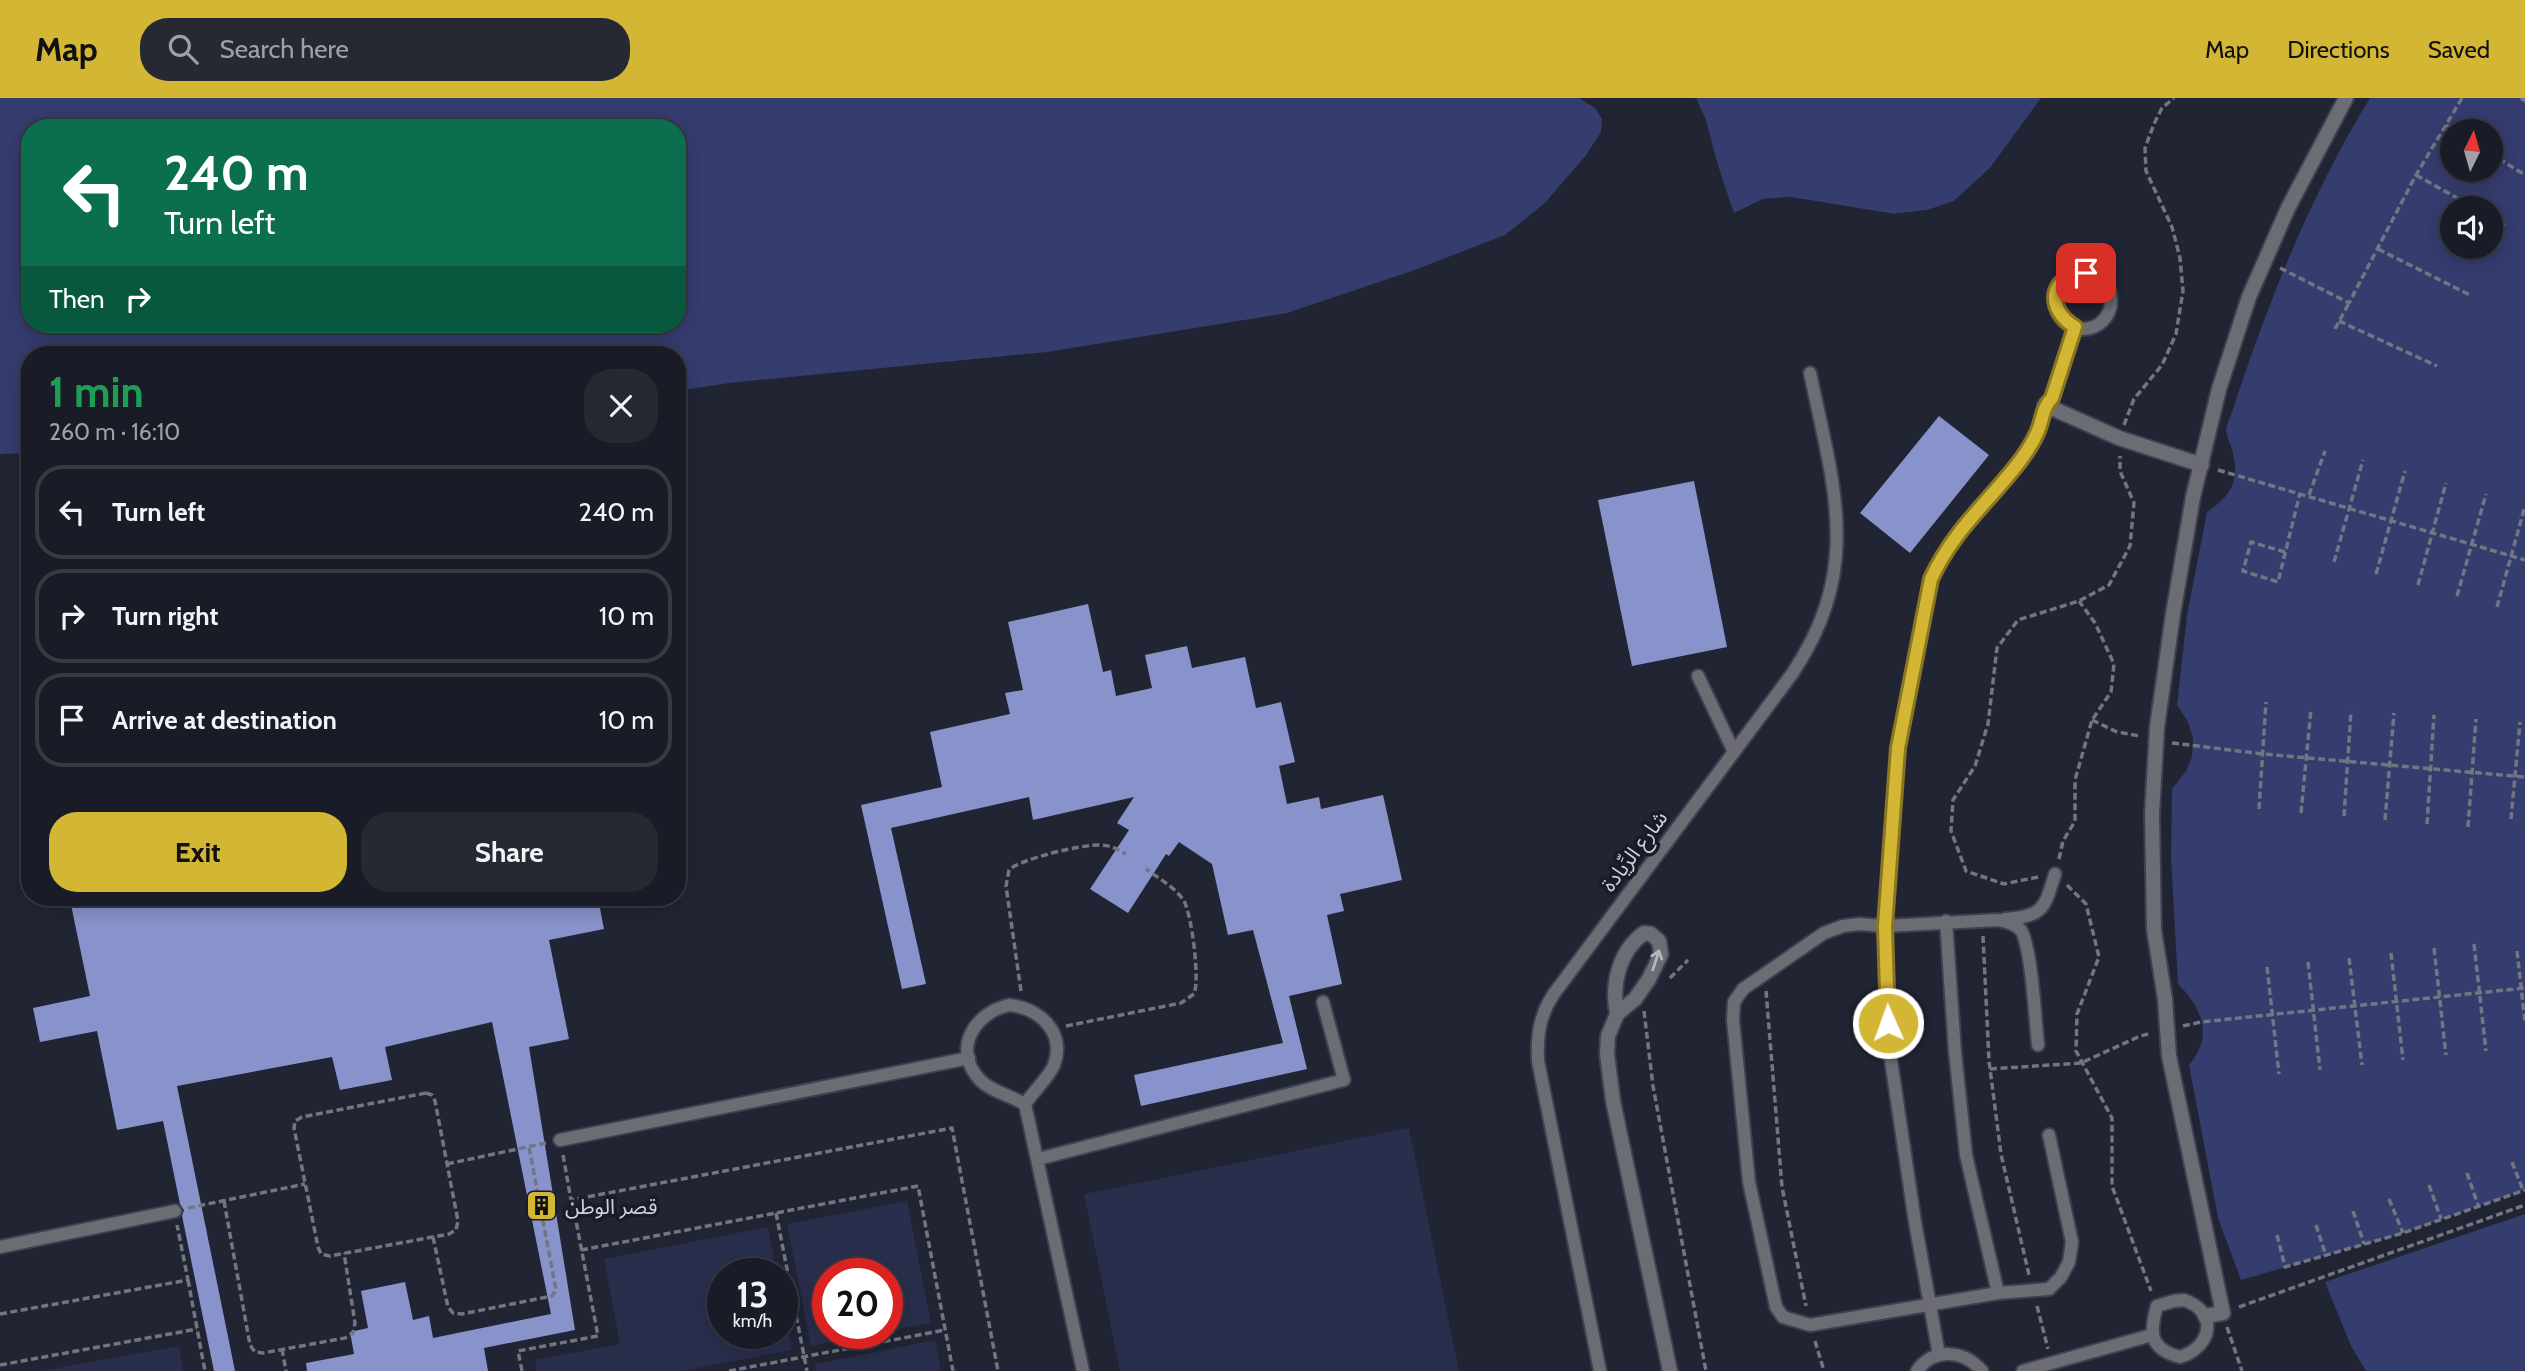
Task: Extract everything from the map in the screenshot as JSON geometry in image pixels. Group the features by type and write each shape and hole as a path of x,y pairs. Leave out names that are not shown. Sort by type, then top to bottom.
{"street":[{"path":"2205,1317 2223,1313 2169,1056 2154,930 2152,814 2157,727 2193,497 2220,389 2249,297 2288,208 2346,98"},
{"path":"2045,405 2119,438 2202,465"},
{"path":"1617,1014 1614,999 1620,965 1634,940 1644,933 1651,934 1659,941 1661,954 1656,967 1635,999 1617,1014 1608,1036 1607,1054 1613,1101 1669,1370"}],"lane":[{"path":"2086,273 2106,283 2110,292 2110,309 2099,324 2090,328 2075,327 2062,320 2057,311 2056,293 2067,277 2086,273"},
{"path":"1939,1355 1889,1047 1885,926 1898,748 1931,579 1943,554 1959,532 2020,460 2038,432 2045,405 2052,398 2075,327"},
{"name":"شارع الرِّيادة","path":"1600,1371 1538,1061 1538,1030 1553,995 1804,656 1823,616 1835,574 1837,508 1810,373"},
{"path":"1698,676 1734,752"},
{"path":"2049,1135 2072,1241 2069,1262 2062,1277 2049,1289 1998,1293 1810,1325 1783,1317 1776,1307 1749,1182 1733,1020 1734,1002 1743,989 1824,933 1859,924 1885,926 2030,917 2046,903 2055,874"},
{"path":"1998,920 2012,923 2021,930 2028,957 2038,1045"},
{"path":"1946,921 1955,1052 1966,1155 1998,1293"},
{"path":"1038,1159 1344,1080 1323,1002"},
{"path":"1025,1104 982,1082 973,1071 969,1058 971,1034 985,1015 1009,1005 1024,1007 1037,1013 1051,1029 1057,1050 1047,1077 1036,1087 1025,1104 1083,1371"},
{"path":"560,1140 969,1058"},
{"path":"0,1247 175,1211"},
{"path":"2174,1301 2192,1303 2205,1317 2207,1325 2203,1343 2189,1354 2180,1357 2163,1350 2152,1335 2157,1307 2174,1301"},
{"path":"2023,1371 2152,1335"},
{"path":"1917,1371 1929,1359 1951,1353 1963,1356 1982,1371"}],"path":[{"path":"2055,874 2004,884 1966,870 1951,831 1954,800 1975,766 1988,724 1997,648 2018,620 2079,601 2109,585 2130,546 2134,503 2120,471 2119,438 2134,399 2162,365 2176,334 2183,291 2180,258 2172,227 2146,172 2145,148 2154,124 2162,108 2174,98"},
{"path":"2450,119 2462,98"},
{"path":"2335,329 2440,135"},
{"path":"2503,161 2525,175"},
{"path":"2416,175 2454,196"},
{"path":"2503,225 2507,227"},
{"path":"2378,249 2470,295"},
{"path":"2284,269 2349,303"},
{"path":"2339,321 2437,366"},
{"path":"2309,496 2325,451"},
{"path":"2334,562 2363,460"},
{"path":"2376,573 2405,471"},
{"path":"2235,476 2525,560"},
{"path":"2418,585 2446,483"},
{"path":"2285,552 2251,542 2243,571 2278,582 2300,493"},
{"path":"2457,596 2486,494"},
{"path":"2497,607 2525,506"},
{"path":"2055,874 2063,841 2075,821 2075,779 2092,720 2111,692 2114,664 2095,622 2079,601"},
{"path":"2259,810 2266,702"},
{"path":"2301,813 2311,709"},
{"path":"2344,816 2351,711"},
{"path":"2385,820 2393,713"},
{"path":"2427,824 2434,715"},
{"path":"2468,827 2476,719"},
{"path":"2511,819 2520,722"},
{"path":"2193,746 2525,777"},
{"path":"1024,1007 1006,886 1009,870 1022,862 1088,846 1108,846 1126,854"},
{"path":"1051,1029 1181,1003 1194,994 1197,982 1189,923 1183,901 1177,893 1146,869"},
{"path":"2055,874 2086,904 2099,957 2077,1014 2076,1051 2112,1118 2112,1186 2157,1307"},
{"path":"1982,920 1990,1069 2001,1154 2051,1363"},
{"path":"2474,944 2486,1051"},
{"path":"2434,948 2446,1055"},
{"path":"2516,951 2525,1021"},
{"path":"2391,953 2403,1060"},
{"path":"2349,958 2362,1065"},
{"path":"1661,986 1688,960"},
{"path":"2308,962 2320,1070"},
{"path":"2267,967 2279,1074"},
{"path":"1764,975 1782,1187 1810,1325 1824,1371"},
{"path":"1990,1069 2081,1063 2138,1037 2201,1021 2525,988"},
{"path":"1648,1003 1644,1011 1653,1086 1706,1371"},
{"path":"426,1093 432,1095 435,1101 458,1226 453,1232 433,1237 325,1256 319,1251 305,1184 295,1121 426,1093"},
{"path":"571,1200 952,1128 998,1371"},
{"path":"447,1164 560,1140 598,1336 518,1351 522,1371"},
{"path":"433,1237 448,1307 453,1313 462,1314 552,1296 555,1286 529,1147"},
{"path":"2277,1235 2286,1267 2403,1233 2524,1190 2512,1162"},
{"path":"2467,1173 2478,1205"},
{"path":"205,1371 175,1211 305,1184"},
{"path":"2429,1185 2441,1219"},
{"path":"581,1250 918,1186 953,1371"},
{"path":"2389,1199 2403,1233"},
{"path":"224,1201 250,1345 259,1353 345,1338 353,1333 355,1323 344,1253"},
{"path":"2242,1371 2223,1313 2525,1205"},
{"path":"2353,1211 2364,1244"},
{"path":"776,1213 807,1371"},
{"path":"2316,1225 2326,1256"},
{"path":"0,1314 188,1280"},
{"path":"3,1371 1,1365 197,1329"},
{"path":"729,1371 945,1329"},
{"path":"282,1349 286,1371"}],"shaded area":[{"path":"0,98 1579,98 1595,108 1602,119 1601,132 1586,155 1545,203 1505,235 1412,271 1287,313 1047,352 729,383 686,390 686,346 21,346 21,453 0,454"},
{"path":"1696,98 2042,98 1990,168 1954,201 1928,210 1894,214 1790,197 1763,199 1734,214"},
{"path":"2370,98 2525,98 2525,1190 2403,1233 2241,1280 2218,1218 2189,1065 2201,1043 2202,1023 2193,1003 2178,984 2171,858 2172,789 2186,771 2192,757 2193,738 2188,722 2177,705 2187,615 2207,512 2223,499 2234,478 2234,460 2227,424 2292,249 2329,172"},
{"path":"1409,1128 1459,1371 1120,1371 1084,1194"},
{"path":"907,1201 931,1323 903,1328 903,1258 812,1258 811,1346 798,1280 798,1258 794,1258 787,1224"},
{"path":"2525,1214 2525,1371 2366,1371 2351,1346 2325,1282"},
{"path":"768,1227 774,1258 707,1258 707,1349 792,1350 681,1371 537,1371 535,1360 620,1344 604,1259"},
{"path":"935,1340 941,1371 816,1371 815,1364 890,1349 903,1349 903,1346"},
{"path":"179,1346 183,1371 40,1371"}],"pier":[{"path":"1692,98 1696,98 1706,120 1722,182 1734,213 1763,199 1790,197 1894,214 1928,210 1954,201 1990,168 2041,98 2045,98 1993,170 1956,204 1929,213 1894,217 1790,201 1764,202 1732,217 1719,183 1703,121"}],"building":[{"path":"1939,416 1989,455 1910,553 1860,513"},
{"path":"1694,481 1727,647 1632,666 1598,500"},
{"path":"1088,604 1103,672 1111,670 1116,696 1152,688 1145,655 1187,646 1192,668 1245,657 1256,708 1281,702 1295,762 1279,766 1287,804 1319,797 1321,809 1383,795 1402,880 1340,894 1344,911 1327,915 1342,984 1289,996 1307,1069 1141,1106 1134,1075 1283,1043 1253,930 1228,935 1212,864 1179,842 1169,856 1166,854 1128,913 1090,889 1129,830 1117,823 1134,797 1033,820 1029,797 891,828 926,984 902,989 861,805 942,787 930,732 1010,714 1005,693 1023,690 1008,622"},
{"name":"قصر الوطن","path":"71,906 600,906 604,929 549,940 569,1039 529,1047 575,1330 484,1348 488,1371 307,1371 306,1363 354,1354 350,1332 368,1328 361,1291 405,1282 413,1320 429,1316 433,1338 551,1314 492,1022 385,1047 392,1080 340,1090 332,1057 177,1086 235,1371 214,1371 182,1216 184,1210 180,1204 163,1121 117,1130 97,1031 40,1042 33,1008 90,996"}],"place":[{"name":"قصر الوطن","path":"542,1206"}],"route":[{"path":"1888,1023 1885,926 1898,748 1931,579 1943,554 1959,532 2020,460 2038,432 2045,405 2052,398 2075,327 2062,320 2057,311 2056,293 2067,277 2086,273"}]}
